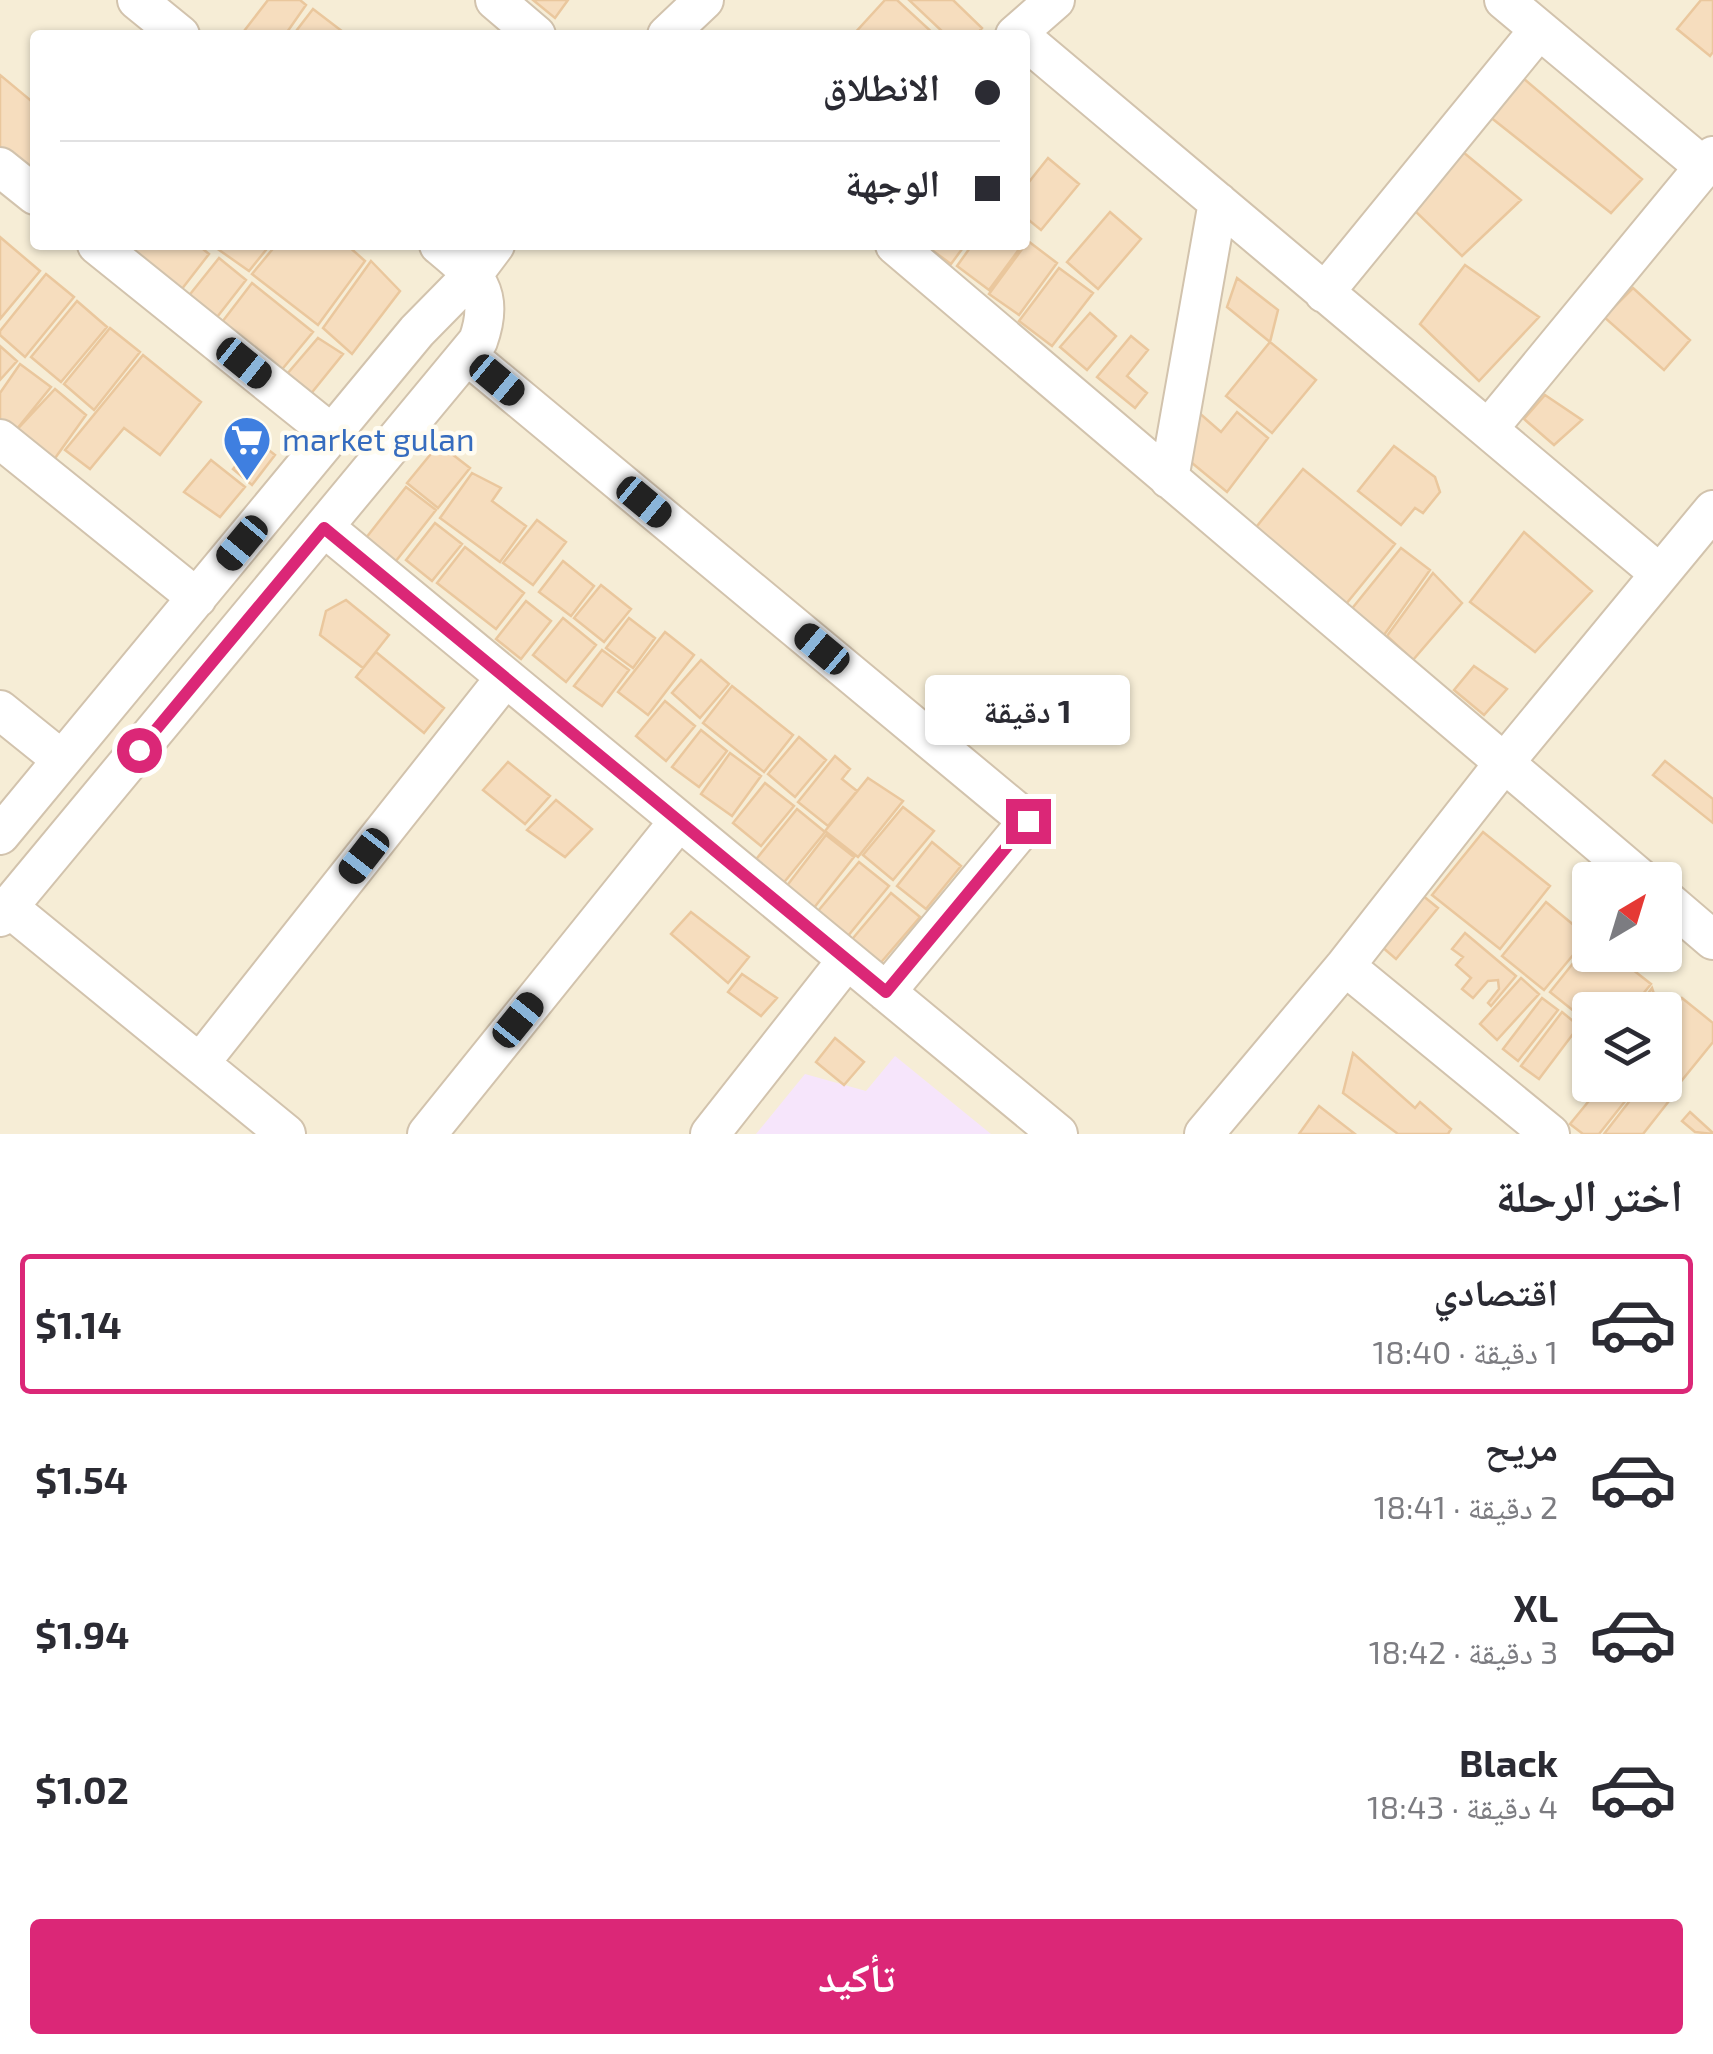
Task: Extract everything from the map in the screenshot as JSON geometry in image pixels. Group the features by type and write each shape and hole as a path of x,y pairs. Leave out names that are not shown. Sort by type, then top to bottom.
{"street":[{"path":"137,0 174,30"},
{"path":"495,0 530,30"},
{"path":"673,30 704,0"},
{"path":"1025,30 1054,0"},
{"path":"1490,428 1708,161 1504,0"},
{"path":"1324,293 1538,30"},
{"path":"1030,45 1660,574"},
{"path":"0,167 30,191"},
{"path":"1170,478 1218,202"},
{"path":"103,250 332,434"},
{"path":"455,250 484,259"},
{"path":"901,250 1621,862"},
{"path":"0,835 436,308 484,259"},
{"path":"286,1134 4,912 468,355 484,324 484,259"},
{"path":"468,355 1028,821 886,992"},
{"path":"0,439 196,598"},
{"path":"1214,1131 1504,763 1713,510"},
{"path":"324,528 1058,1134"},
{"path":"154,648 165,668 195,683"},
{"path":"200,1064 506,678"},
{"path":"0,710 62,760"},
{"path":"99,716 120,723 135,739 139,750"},
{"path":"427,1134 679,821"},
{"path":"1682,909 1708,924"},
{"path":"710,1134 847,960"},
{"path":"1345,966 1550,1134"}],"shaded area":[{"path":"0,0 1713,0 1713,1134 0,1134"},
{"path":"895,1056 991,1134 756,1134 805,1074 866,1091"}],"building":[{"path":"268,0 300,0 306,5 288,30 245,30"},
{"path":"533,0 568,0 555,18"},
{"path":"885,0 897,0 930,30 858,30"},
{"path":"909,0 953,0 982,28 941,30"},
{"path":"1701,0 1713,0 1710,56 1677,29"},
{"path":"313,9 340,30 297,30"},
{"path":"0,75 30,100 30,174 0,150"},
{"path":"1523,78 1642,179 1611,213 1489,116"},
{"path":"1463,152 1521,200 1462,256 1415,211"},
{"path":"1048,158 1079,184 1041,230 1030,221 1030,181"},
{"path":"1110,212 1141,239 1098,289 1067,262"},
{"path":"0,237 40,271 0,319"},
{"path":"1030,243 1057,263 1019,315 989,294 1021,250 1030,250"},
{"path":"128,250 204,250 209,254 178,294"},
{"path":"219,250 266,250 249,271"},
{"path":"272,250 353,250 365,261 318,325 252,274"},
{"path":"932,250 961,250 951,264"},
{"path":"968,250 1019,250 989,290 957,266"},
{"path":"219,258 246,280 214,321 187,298"},
{"path":"371,261 400,291 352,354 323,328"},
{"path":"1465,265 1539,317 1479,381 1420,324"},
{"path":"1059,268 1093,293 1052,346 1019,321"},
{"path":"46,274 74,297 25,357 0,331"},
{"path":"1237,278 1278,310 1270,342 1227,307"},
{"path":"252,283 313,332 279,373 219,326"},
{"path":"1633,288 1690,340 1664,370 1604,317"},
{"path":"77,301 107,327 61,382 31,357"},
{"path":"1090,313 1116,336 1087,370 1060,347"},
{"path":"110,328 140,352 94,410 64,384"},
{"path":"1131,336 1148,350 1127,376 1147,393 1135,408 1097,377"},
{"path":"318,338 343,354 305,401 281,381"},
{"path":"1270,342 1316,380 1272,433 1226,396"},
{"path":"0,346 17,361 0,380"},
{"path":"143,355 201,402 160,455 124,428 90,469 65,450"},
{"path":"20,364 51,387 12,435 0,425 0,393"},
{"path":"55,389 86,415 53,461 12,435"},
{"path":"1545,395 1582,420 1554,445 1524,419"},
{"path":"1189,404 1221,432 1237,412 1268,438 1227,492 1180,453"},
{"path":"256,440 275,455 252,485 233,469"},
{"path":"439,444 470,468 438,508 407,483"},
{"path":"1394,446 1435,477 1440,492 1423,513 1415,508 1401,525 1358,491"},
{"path":"211,460 245,487 220,517 184,492"},
{"path":"1303,469 1395,544 1346,604 1253,531"},
{"path":"472,473 501,488 492,501 526,526 500,562 440,518"},
{"path":"406,487 436,510 392,566 362,543"},
{"path":"537,520 566,542 533,585 503,563"},
{"path":"435,523 462,544 432,581 406,560"},
{"path":"1524,532 1592,591 1535,652 1470,602"},
{"path":"465,547 524,593 496,629 437,583"},
{"path":"1401,548 1430,570 1384,635 1350,611"},
{"path":"563,561 594,586 571,616 539,592"},
{"path":"1433,573 1462,603 1413,660 1387,636"},
{"path":"601,585 631,609 604,642 574,618"},
{"path":"346,600 389,635 363,668 320,635 326,611"},
{"path":"526,601 551,621 521,659 496,639"},
{"path":"563,618 596,645 566,682 533,655"},
{"path":"629,618 655,638 633,668 606,648"},
{"path":"665,632 694,655 648,715 618,692"},
{"path":"602,650 629,670 602,706 574,686"},
{"path":"376,652 444,708 424,733 356,677"},
{"path":"701,660 729,684 700,718 672,693"},
{"path":"1474,666 1507,689 1484,715 1454,690"},
{"path":"732,686 793,735 764,772 703,723"},
{"path":"665,701 695,726 666,761 636,736"},
{"path":"701,730 727,751 699,787 672,767"},
{"path":"799,737 826,760 795,797 768,774"},
{"path":"730,753 761,776 732,816 701,794"},
{"path":"835,756 850,769 842,779 857,791 828,826 798,802"},
{"path":"1665,761 1713,799 1713,823 1653,775"},
{"path":"508,762 550,796 525,824 483,790"},
{"path":"868,778 903,801 858,857 825,831"},
{"path":"765,783 794,806 761,846 733,823"},
{"path":"556,800 592,829 565,857 527,830"},
{"path":"903,807 934,831 893,880 863,855"},
{"path":"797,809 825,832 777,891 749,868"},
{"path":"1483,832 1550,886 1500,949 1432,895"},
{"path":"826,835 854,857 806,918 779,896"},
{"path":"932,842 961,866 926,909 897,886"},
{"path":"859,862 889,886 843,942 813,917"},
{"path":"891,893 920,917 871,974 843,950"},
{"path":"1422,895 1438,908 1396,959 1381,946"},
{"path":"1546,902 1572,924 1572,956 1544,990 1502,956"},
{"path":"691,912 749,957 728,983 671,934"},
{"path":"1465,933 1516,976 1491,1006 1488,1003 1499,989 1498,980 1488,981 1473,998 1462,989 1471,978 1456,965 1463,957 1452,949"},
{"path":"1572,964 1572,972 1636,972 1651,984 1645,992 1572,992 1572,1010 1550,992"},
{"path":"742,974 777,998 761,1016 728,992"},
{"path":"1521,978 1539,994 1497,1040 1480,1024"},
{"path":"1542,998 1558,1010 1518,1061 1503,1049"},
{"path":"1682,998 1713,1023 1713,1042 1682,1080"},
{"path":"1562,1012 1572,1020 1572,1035 1539,1079 1521,1066"},
{"path":"835,1038 864,1062 844,1085 816,1062"},
{"path":"1353,1053 1415,1108 1420,1102 1451,1129 1448,1134 1398,1134 1343,1093"},
{"path":"1588,1102 1624,1102 1599,1134 1583,1134 1570,1124"},
{"path":"1629,1102 1668,1102 1643,1134 1604,1134"},
{"path":"1319,1106 1355,1134 1299,1134"},
{"path":"1690,1112 1713,1134 1695,1132 1682,1121"}],"place":[{"name":"market gulan","path":"247,482"}],"route":[{"path":"139,750 324,528 886,992 1028,821"}]}
